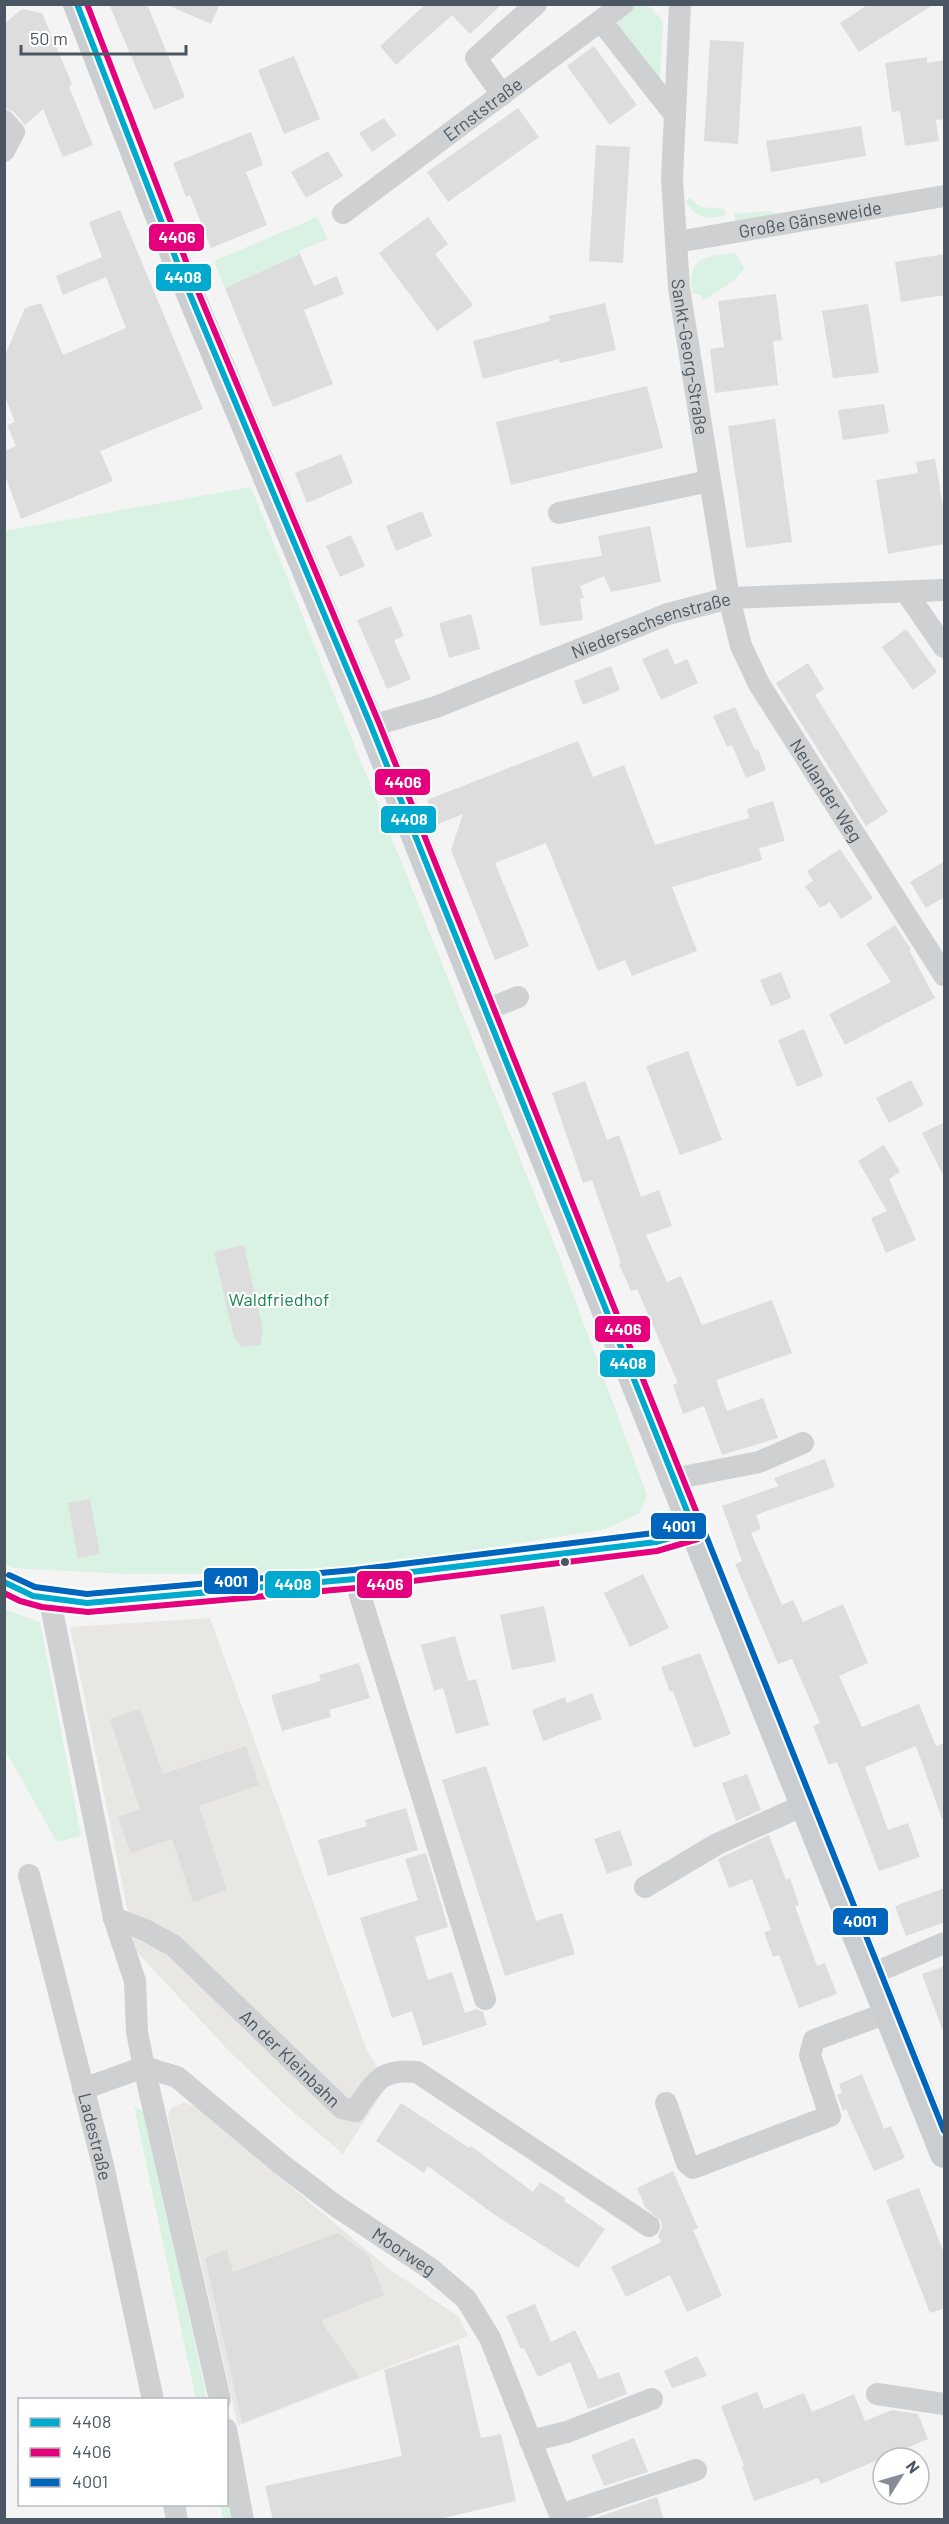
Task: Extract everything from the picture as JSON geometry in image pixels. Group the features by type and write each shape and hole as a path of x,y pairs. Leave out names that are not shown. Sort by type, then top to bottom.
{"main road":[{"path":"77,4 188,290 371,726 945,2154"}],"street":[{"path":"502,95 476,58 536,4"},
{"name":"Ernststraße","path":"343,213 623,4"},
{"name":"Sankt-Georg-Straße","path":"680,4 672,178 679,288 708,481 729,598"},
{"path":"601,21 675,115"},
{"path":"4,121 14,132 4,151"},
{"name":"Große Gänseweide","path":"677,242 945,196"},
{"path":"559,513 708,481"},
{"name":"Niedersachsenstraße","path":"371,726 436,707 668,614 729,598 945,590"},
{"path":"906,592 945,647"},
{"name":"Neulander Weg","path":"729,598 741,646 759,684 945,975"},
{"path":"486,1010 518,997"},
{"path":"673,1479 759,1462 803,1443"},
{"path":"4,1582 14,1589 50,1600 87,1603 355,1579 656,1542 694,1531"},
{"path":"355,1579 485,1999"},
{"path":"50,1600 114,1918 135,1981 137,2032 144,2067 220,2398"},
{"path":"645,1887 717,1845 804,1805"},
{"name":"Ladestraße","path":"29,1875 103,2165 153,2398"},
{"name":"An der Kleinbahn","path":"114,1918 145,1930 174,1946 342,2108 355,2111 379,2078 398,2070 417,2072 649,2226"},
{"path":"872,1974 945,1943"},
{"path":"666,2103 687,2163 693,2168 830,2116 810,2055 814,2040 887,2013"},
{"path":"83,2089 119,2078 144,2067"},
{"name":"Moorweg","path":"144,2067 177,2077 280,2164 336,2206 431,2269 466,2300 489,2338 561,2517"},
{"path":"877,2394 945,2404"},
{"path":"530,2440 597,2421 652,2399"},
{"path":"228,2440 243,2520"},
{"path":"561,2517 696,2470"}],"shaded area":[{"path":"210,1618 367,2051 388,2084 343,2154 285,2105 228,2050 136,1951 70,1627"},
{"path":"183,2102 196,2107 388,2268 459,2317 468,2336 238,2426 168,2118 172,2108"}],"green space":[{"path":"636,5 650,7 663,21 660,79 612,21"},
{"path":"690,198 701,207 724,209 726,215 708,218 698,215 686,201"},
{"path":"770,211 776,214 736,223 734,214"},
{"path":"317,217 328,239 225,288 214,261"},
{"path":"736,253 744,269 733,281 704,300 700,295 693,294 691,282 695,266 716,255"},
{"name":"Waldfriedhof","path":"251,487 557,1251 647,1495 640,1513 606,1529 350,1570 285,1574 124,1574 13,1568 5,1564 4,531"},
{"path":"4,1609 40,1622 81,1836 57,1842 5,1750"},
{"path":"134,2106 145,2112 207,2398 196,2398"},
{"path":"228,2497 232,2519 223,2519 220,2506 228,2506"}],"building":[{"path":"109,4 147,4 185,97 154,110"},
{"path":"165,4 220,4 211,24"},
{"path":"426,4 502,4 470,34 452,15 396,65 380,46"},
{"path":"869,4 934,4 859,52 840,23"},
{"path":"22,9 42,13 72,84 69,87 93,145 63,157 43,109 25,125 14,112 4,108 4,24"},
{"path":"710,40 744,42 738,144 704,141"},
{"path":"594,46 637,105 610,125 567,66"},
{"path":"294,56 320,119 284,134 258,70"},
{"path":"927,57 927,63 945,60 945,119 936,120 939,141 905,146 900,111 892,112 885,63"},
{"path":"518,108 539,137 448,202 427,172"},
{"path":"384,118 396,135 372,152 359,133"},
{"path":"861,126 866,156 771,172 766,141"},
{"path":"251,132 263,165 246,172 267,225 211,248 190,195 186,197 173,163"},
{"path":"596,145 630,147 623,263 589,261"},
{"path":"328,151 343,176 306,198 291,172"},
{"path":"120,210 203,409 100,451 113,481 21,519 4,472 4,451 16,446 7,425 15,422 4,394 4,358 25,308 41,303 63,355 126,328 106,277 63,295 56,276 102,257 89,222"},
{"path":"428,217 448,244 435,254 473,305 437,331 379,253"},
{"path":"300,254 314,286 337,276 344,294 304,310 333,384 273,407 225,288"},
{"path":"945,254 945,295 901,302 895,262"},
{"path":"776,294 782,340 773,341 778,385 715,393 710,349 724,347 718,301"},
{"path":"605,303 616,350 560,363 559,359 483,379 473,341 550,321 549,316"},
{"path":"868,304 879,373 833,378 822,311"},
{"path":"647,386 663,448 511,485 496,422"},
{"path":"884,404 889,433 843,440 838,410"},
{"path":"775,419 792,542 746,548 728,426"},
{"path":"341,454 353,483 307,503 295,473"},
{"path":"935,459 945,519 945,544 888,554 876,480 918,473 916,462"},
{"path":"422,511 432,536 396,551 386,526"},
{"path":"650,526 661,582 611,592 604,576 580,586 584,598 580,599 583,620 540,626 531,567 602,556 598,536"},
{"path":"351,535 365,566 340,577 326,546"},
{"path":"391,606 404,636 394,640 411,679 387,689 357,620"},
{"path":"471,614 480,649 449,658 439,623"},
{"path":"906,629 937,672 913,690 882,647"},
{"path":"668,648 675,665 687,659 698,683 661,700 642,659"},
{"path":"808,663 824,689 815,695 888,812 866,826 776,683"},
{"path":"611,666 620,690 583,705 574,681"},
{"path":"735,707 755,750 758,749 766,770 746,778 732,745 727,747 713,716"},
{"path":"578,741 593,777 624,765 655,845 749,818 747,809 773,801 785,841 759,848 762,860 672,887 697,951 632,976 625,960 598,971 546,843 495,863 529,946 495,960 451,850 463,814 438,824 427,800"},
{"path":"840,849 873,898 841,919 830,902 820,908 805,886 813,881 807,871"},
{"path":"945,861 945,897 926,908 910,882"},
{"path":"895,925 911,949 909,950 935,998 845,1045 829,1014 891,982 866,944"},
{"path":"781,972 791,998 771,1006 760,980"},
{"path":"804,1029 823,1076 797,1087 778,1040"},
{"path":"688,1051 722,1140 680,1155 646,1066"},
{"path":"911,1080 924,1105 889,1123 876,1098"},
{"path":"585,1081 607,1140 619,1135 641,1197 659,1190 672,1226 646,1235 667,1282 681,1276 702,1325 772,1300 792,1353 716,1380 727,1411 763,1398 778,1438 722,1455 704,1406 683,1414 673,1385 678,1383 637,1289 631,1291 619,1264 621,1263 592,1180 583,1183 552,1093"},
{"path":"945,1122 945,1179 922,1133"},
{"path":"884,1145 900,1172 889,1179 916,1240 886,1253 871,1218 887,1211 858,1161"},
{"path":"244,1245 263,1331 260,1345 242,1347 234,1337 214,1252"},
{"path":"825,1459 835,1487 756,1515 761,1529 751,1533 782,1605 793,1600 803,1622 843,1604 868,1663 839,1676 862,1727 919,1704 936,1746 945,1743 945,1819 942,1819 916,1746 865,1767 888,1830 908,1823 920,1857 879,1871 837,1762 829,1765 813,1726 820,1723 792,1659 778,1664 735,1564 742,1561 722,1506 778,1486 774,1478"},
{"path":"90,1499 100,1554 78,1558 68,1503"},
{"path":"643,1574 669,1628 630,1647 604,1593"},
{"path":"544,1606 556,1661 512,1670 500,1615"},
{"path":"455,1636 468,1681 476,1679 489,1725 456,1734 443,1688 434,1691 421,1645"},
{"path":"700,1653 731,1734 694,1748 673,1691 670,1692 661,1667"},
{"path":"359,1663 370,1698 329,1710 331,1717 282,1731 271,1695 321,1681 319,1675"},
{"path":"592,1693 602,1719 543,1741 532,1710 565,1697 567,1703"},
{"path":"140,1709 163,1774 246,1746 259,1785 199,1806 227,1890 193,1902 172,1839 131,1853 118,1817 140,1809 110,1719"},
{"path":"486,1766 536,1921 562,1913 575,1954 505,1976 442,1780"},
{"path":"747,1774 761,1810 736,1821 722,1783"},
{"path":"406,1808 418,1850 328,1876 318,1840 367,1826 365,1820"},
{"path":"620,1830 633,1865 607,1874 594,1839"},
{"path":"769,1835 786,1880 790,1878 799,1905 795,1906 817,1966 825,1963 837,1994 799,2008 779,1955 773,1957 764,1932 771,1930 752,1879 729,1888 718,1859"},
{"path":"426,1853 448,1927 415,1937 428,1980 452,1972 465,2013 476,2009 483,2012 487,2025 423,2046 412,2011 392,2018 360,1918 418,1900 405,1859"},
{"path":"945,1888 945,1922 906,1936 895,1906"},
{"path":"945,1966 945,2029 942,2029 922,1974"},
{"path":"862,2074 884,2129 891,2126 905,2158 874,2171 846,2109 843,2111 837,2095 842,2093 839,2084"},
{"path":"401,2103 469,2148 471,2146 533,2192 540,2182 605,2229 578,2268 495,2215 428,2166 424,2173 376,2141"},
{"path":"673,2171 698,2228 693,2230 722,2296 687,2312 670,2275 626,2297 611,2267 661,2242 658,2236 662,2227 661,2221 645,2207 637,2188"},
{"path":"919,2188 945,2256 945,2308 930,2313 886,2200"},
{"path":"338,2233 368,2255 384,2295 321,2321 359,2377 242,2423 205,2258 227,2250 233,2272"},
{"path":"535,2304 551,2342 575,2330 599,2379 619,2372 627,2394 588,2409 570,2362 538,2377 524,2348 521,2349 506,2316"},
{"path":"459,2344 481,2438 501,2434 516,2501 435,2520 273,2520 265,2486 402,2456 384,2370"},
{"path":"697,2356 707,2376 672,2388 664,2371"},
{"path":"757,2392 764,2409 804,2393 812,2412 854,2394 865,2421 892,2410 918,2414 928,2439 911,2446 871,2446 871,2463 821,2484 818,2478 754,2501 742,2466 744,2466 721,2406"},
{"path":"634,2438 648,2472 604,2486 591,2455"},
{"path":"657,2497 664,2520 589,2520"}],"transit line":[{"name":"4408","path":"4,1582 33,1596 87,1603 355,1579 656,1542 695,1531 371,726 186,285 77,4"},
{"name":"4406","path":"4,1593 20,1601 42,1607 88,1612 356,1588 657,1551 698,1539 704,1531 379,723 194,282 87,4"},
{"name":"4001","path":"9,1575 35,1587 87,1594 354,1570 654,1533 693,1522 699,1523 703,1528 944,2131"}]}
